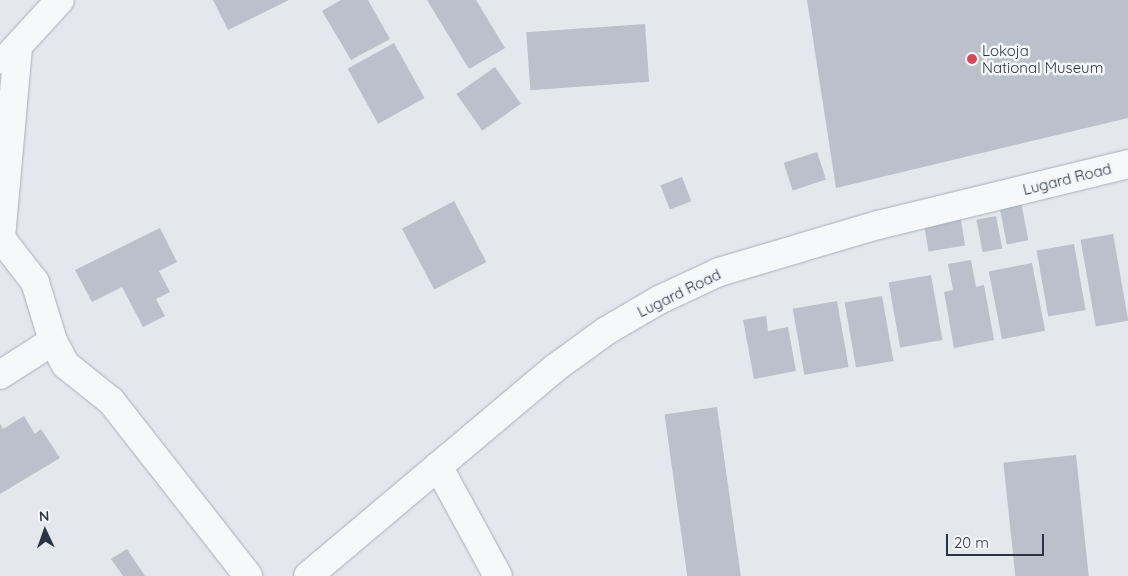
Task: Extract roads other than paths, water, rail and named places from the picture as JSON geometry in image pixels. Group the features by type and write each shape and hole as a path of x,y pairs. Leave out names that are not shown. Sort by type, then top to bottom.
{"street":[{"path":"60,0 9,56 0,237 35,282 53,341 66,365 111,401 248,576"},
{"name":"Lugard Road","path":"308,576 438,466 606,331 719,272 878,225 1128,164"},
{"path":"0,375 53,341"},
{"path":"438,466 498,576"}],"place":[{"name":"Lokoja National Museum","path":"972,59"}]}
